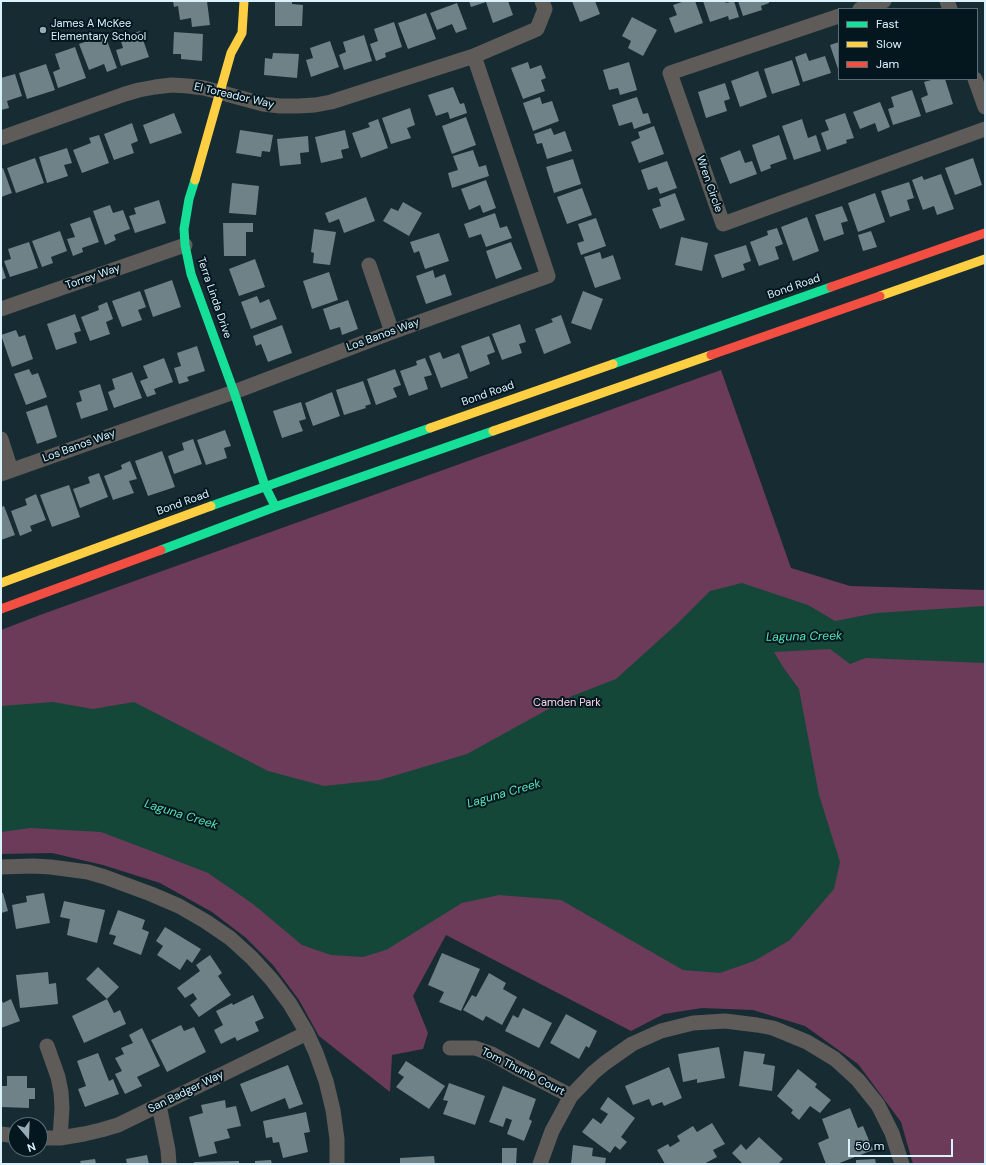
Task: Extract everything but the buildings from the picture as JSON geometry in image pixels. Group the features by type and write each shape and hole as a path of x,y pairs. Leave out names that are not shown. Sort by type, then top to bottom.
{"main road":[{"name":"Terra Linda Drive","path":"244,1 242,33 231,53 186,214 184,229 185,245 191,274 234,392 265,486 275,506"},
{"name":"Bond Road","path":"1,583 265,486 985,233"},
{"path":"1,608 275,506 985,259"}],"street":[{"path":"863,8 884,1"},
{"name":"El Toreador Way","path":"1,138 140,90 172,85 220,91 263,104 280,106 315,105 331,102 474,56 537,30 544,5"},
{"name":"Wren Circle","path":"838,16 670,73 723,224 985,129"},
{"name":"Los Banos Way","path":"6,472 234,392 392,332 548,276 474,56"},
{"path":"975,80 985,107"},
{"name":"Torrey Way","path":"1,309 185,245"},
{"path":"369,265 392,332"},
{"path":"1,439 6,472"},
{"path":"1,867 51,867 88,872 106,877 179,906 230,938 252,958 272,980 290,1004 307,1033 326,1081 333,1110 337,1139 337,1164"},
{"path":"540,1164 552,1131 571,1096 593,1073 618,1053 639,1041 662,1031 693,1023 709,1022 730,1022 773,1028 807,1042 835,1059 869,1092 878,1105 892,1133 902,1164"},
{"name":"San Badger Way","path":"48,1138 60,1138 84,1134 118,1124 307,1033"},
{"path":"47,1046 58,1077 61,1092 62,1108 60,1138"},
{"name":"Tom Thumb Court","path":"450,1048 475,1048 492,1054 571,1096"},
{"path":"159,1105 168,1150 169,1164"}],"green space":[{"name":"Camden Park","path":"721,370 791,568 850,586 985,590 985,1164 913,1164 901,1122 858,1064 805,1026 753,1010 702,1008 664,1014 631,1031 446,935 413,996 428,1033 423,1049 392,1055 390,1092 319,1036 299,1000 273,965 245,937 212,912 160,883 103,865 52,853 1,854 1,630"}],"water":[{"name":"Laguna Creek","path":"742,583 808,605 835,621 876,613 985,606 985,663 866,658 850,664 830,649 774,652 799,689 819,795 840,862 834,889 790,940 754,961 720,973 683,970 561,900 499,895 462,903 386,950 363,957 331,955 302,945 253,904 208,873 101,832 30,828 1,832 1,706 53,702 93,709 134,702 268,771 324,786 380,780 467,754 572,696 616,679 678,623 710,591"}],"traffic: fast":[{"path":"195,180 189,199 184,229 185,245 191,274 234,392 265,486 274,504"},
{"path":"613,364 831,287"},
{"path":"211,506 430,428"},
{"path":"161,550 275,507 493,431"}],"traffic: slow":[{"path":"195,180 231,53 242,33 244,1"},
{"path":"880,296 985,259"},
{"path":"493,431 711,355"},
{"path":"430,428 613,364"},
{"path":"1,583 211,506"}],"traffic: jam":[{"path":"831,287 985,233"},
{"path":"711,355 880,296"},
{"path":"1,609 161,550"}],"place":[{"name":"James A McKee Elementary School","path":"43,30"}]}
